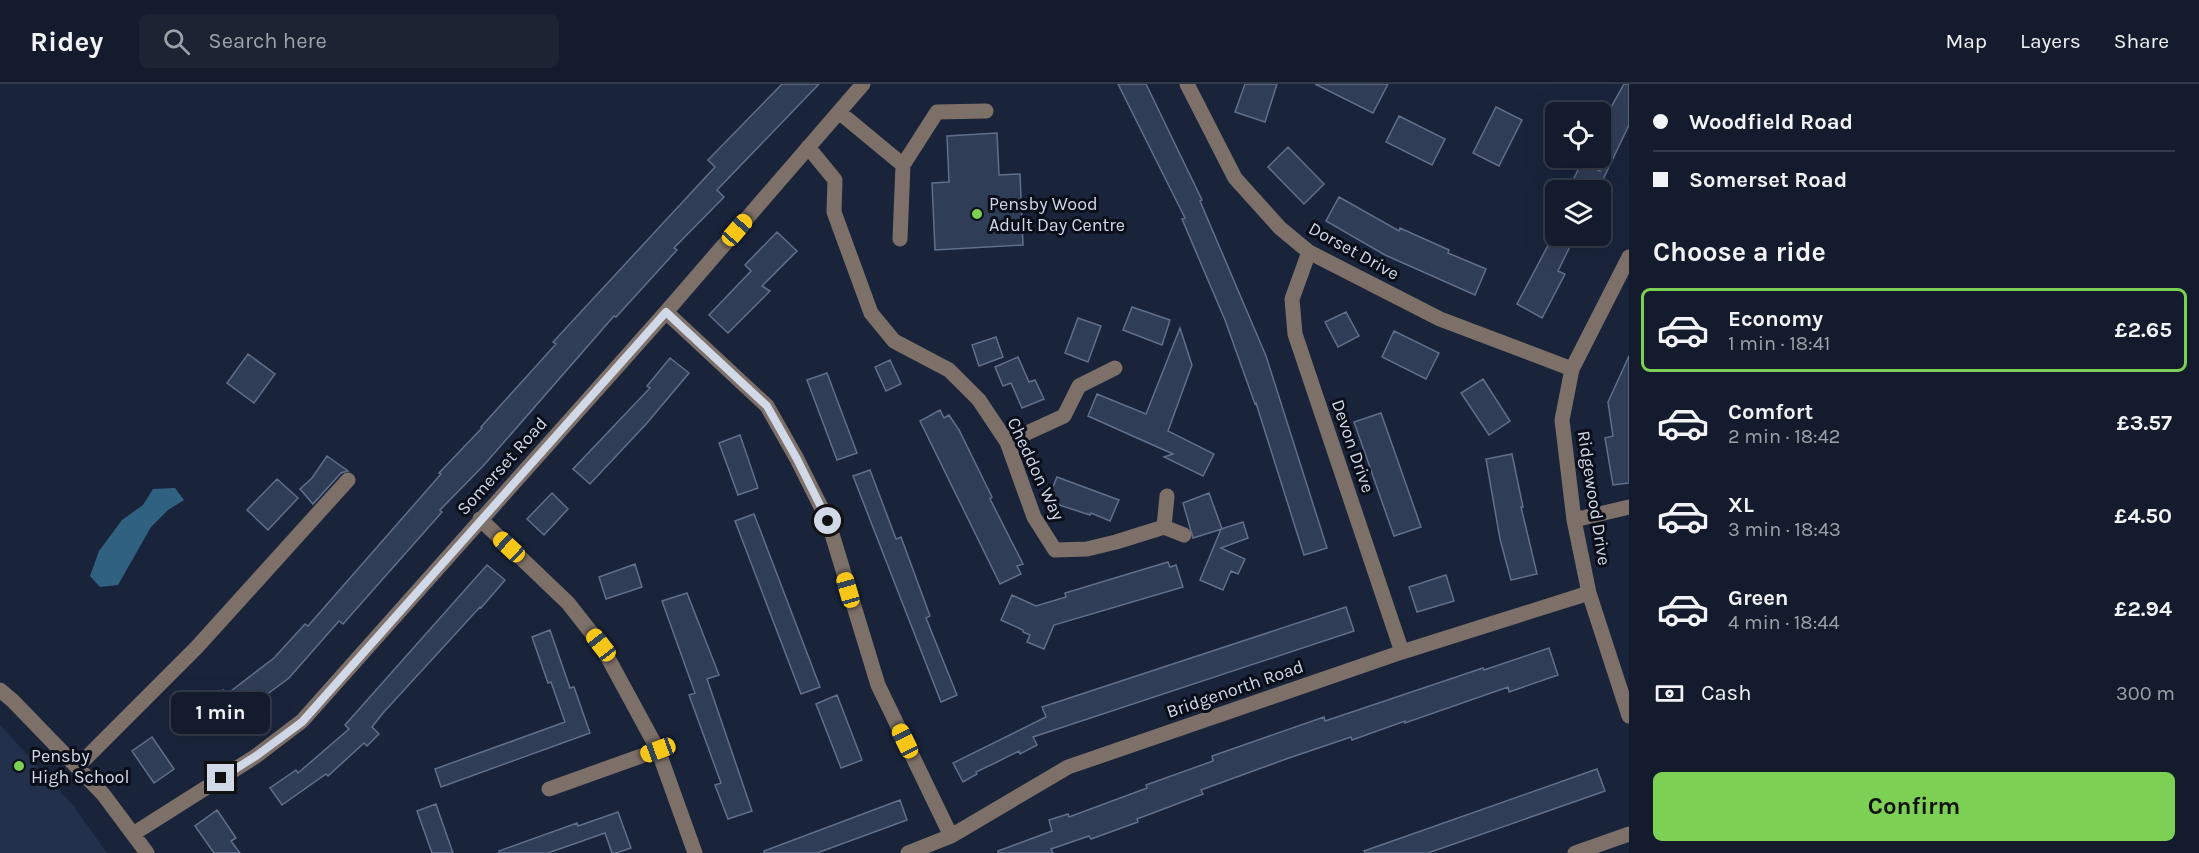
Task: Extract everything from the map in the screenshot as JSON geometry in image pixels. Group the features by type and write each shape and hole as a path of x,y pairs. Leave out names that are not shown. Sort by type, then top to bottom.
{"street":[{"name":"Somerset Road","path":"133,834 256,756 302,722 666,312 863,84"},
{"name":"Dorset Drive","path":"1186,84 1235,178 1280,228 1309,252 1440,319 1572,369"},
{"path":"900,239 903,165 937,112 986,111"},
{"path":"839,112 903,165"},
{"name":"Cheddon Way","path":"808,147 835,180 834,212 871,313 894,340 949,370 979,400 1007,442 1034,517 1055,550 1087,549 1164,527"},
{"name":"Devon Drive","path":"1309,252 1292,299 1295,334 1402,652"},
{"name":"Ridgewood Drive","path":"1629,257 1572,369 1562,420 1574,520 1589,592 1629,716"},
{"path":"666,312 767,406 797,459 828,521 878,685 951,836"},
{"path":"1007,442 1064,416 1079,386 1115,368"},
{"path":"77,767 197,647 348,480"},
{"path":"1167,496 1164,527 1184,535"},
{"path":"1574,520 1629,507"},
{"path":"480,519 568,603 601,645 658,750 695,853"},
{"name":"Bridgenorth Road","path":"908,853 951,836 1068,767 1402,652 1589,592"},
{"path":"0,690 103,794 147,853"},
{"path":"549,789 658,750"},
{"path":"1575,853 1629,834"}],"shaded area":[{"path":"175,488 184,500 168,510 151,527 118,585 100,587 90,576 99,551 122,520 143,505 153,489"},
{"name":"Pensby High School","path":"0,725 72,804 107,853 0,853"}],"building":[{"path":"782,84 819,84 717,190 724,197 674,248 677,250 616,317 614,316 484,465 440,510 442,512 343,624 339,621 289,678 254,704 251,701 213,729 198,709 223,690 227,694 274,658 305,624 308,626 441,474 439,473 556,344 553,342 715,167 708,160"},
{"path":"1118,84 1146,84 1202,200 1200,201 1266,356 1327,548 1304,555 1256,403 1225,320 1182,219 1185,218"},
{"path":"1245,84 1277,84 1265,122 1235,112"},
{"path":"1315,84 1388,84 1373,113"},
{"path":"1624,84 1629,84 1629,125 1611,163 1611,107"},
{"path":"1496,107 1522,120 1499,166 1473,153"},
{"path":"1399,116 1445,139 1432,165 1386,142"},
{"name":"Pensby Wood Adult Day Centre","path":"997,133 999,175 1020,174 1023,245 935,250 932,183 949,182 947,136"},
{"path":"1288,147 1324,184 1304,204 1268,167"},
{"path":"1579,168 1594,168 1600,171 1600,168 1608,168 1603,180 1573,180"},
{"path":"1339,197 1399,231 1400,228 1449,250 1448,253 1486,269 1475,295 1385,255 1326,221"},
{"path":"777,232 797,251 762,286 770,291 728,333 709,315 751,271 745,265"},
{"path":"1548,246 1570,246 1558,271 1565,274 1542,318 1517,304"},
{"path":"1132,307 1170,320 1162,345 1123,330"},
{"path":"1346,312 1359,336 1338,347 1325,322"},
{"path":"1078,318 1101,326 1088,362 1065,353"},
{"path":"1180,328 1192,365 1168,431 1214,454 1203,476 1164,457 1173,454 1088,416 1097,394 1146,414"},
{"path":"1394,331 1439,353 1426,379 1382,357"},
{"path":"996,337 1003,357 979,366 972,345"},
{"path":"248,354 275,374 254,403 227,383"},
{"path":"1629,356 1629,483 1613,485 1605,438 1613,436 1608,402"},
{"path":"1018,357 1029,382 1035,380 1044,399 1022,408 1011,383 1003,386 995,367"},
{"path":"670,358 689,373 647,423 590,484 573,469 650,388 647,386"},
{"path":"890,360 901,384 886,391 875,367"},
{"path":"827,373 857,453 837,460 807,380"},
{"path":"1483,379 1510,421 1489,435 1461,393"},
{"path":"940,410 944,418 949,415 959,430 1023,564 1017,566 1021,574 1000,584 920,421"},
{"path":"1381,413 1421,527 1394,536 1354,422"},
{"path":"740,435 758,488 738,495 719,443"},
{"path":"1512,454 1523,507 1521,507 1537,574 1511,580 1500,539 1486,459"},
{"path":"327,456 348,471 341,473 313,504 300,489 312,478"},
{"path":"870,470 896,539 901,537 930,616 926,618 957,695 941,702 853,476"},
{"path":"1057,477 1119,500 1110,521 1091,513 1090,515 1047,501"},
{"path":"277,479 298,498 268,530 247,510"},
{"path":"552,493 568,509 544,535 527,519"},
{"path":"1209,493 1222,529 1193,538 1183,503"},
{"path":"754,514 820,687 801,694 735,521"},
{"path":"1243,522 1248,538 1221,548 1245,559 1238,574 1231,571 1223,590 1200,580 1221,529"},
{"path":"1168,562 1170,567 1176,565 1183,587 1054,625 1044,649 1027,642 1030,635 1023,630 1001,620 1012,595 1036,606 1066,597 1065,593"},
{"path":"635,564 642,587 606,599 599,577"},
{"path":"487,565 505,580 383,713 372,727 379,734 367,746 364,743 328,776 326,774 282,805 270,788 296,770 298,773 349,729 345,725"},
{"path":"1446,575 1454,601 1417,612 1409,587"},
{"path":"687,593 719,675 707,679 752,811 728,819 715,785 721,783 689,695 695,693 662,601"},
{"path":"1346,607 1354,631 1033,737 1037,745 976,772 977,774 963,782 953,763 1046,717 1042,707"},
{"path":"550,630 570,688 574,687 590,733 441,787 435,769 565,722 532,637"},
{"path":"1549,648 1558,675 1509,692 1508,687 1405,723 1405,721 1352,740 1351,737 1286,759 1201,790 1203,794 1137,819 1138,822 1091,839 1089,836 1051,849 1053,853 998,853 998,851 1052,831 1049,820 1068,814 1069,817 1147,788 1146,785 1213,761 1212,756 1324,717 1325,721"},
{"path":"837,695 862,760 841,768 816,704"},
{"path":"152,737 174,769 154,783 132,751"},
{"path":"1597,769 1605,791 1428,853 1365,853 1364,851 1401,838"},
{"path":"900,800 907,820 817,853 764,853 764,851"},
{"path":"436,804 453,853 432,853 417,811"},
{"path":"217,810 236,838 231,841 240,853 214,853 195,826"},
{"path":"618,812 631,848 612,853 605,833 548,853 499,853 499,851 577,823 578,826"}],"place":[{"name":"Pensby Wood Adult Day Centre","path":"977,214"},
{"name":"Pensby High School","path":"19,766"}],"route":[{"path":"221,778 256,756 302,722 666,312 767,406 828,521"}]}
